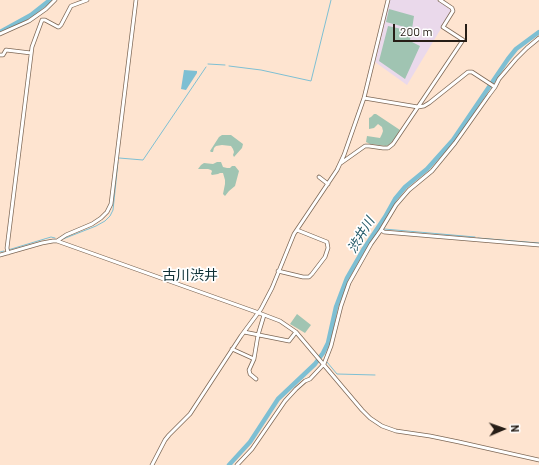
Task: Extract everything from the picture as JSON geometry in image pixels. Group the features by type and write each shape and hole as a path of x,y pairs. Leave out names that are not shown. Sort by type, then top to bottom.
{"street":[{"path":"0,34 29,21 46,9 55,0"},
{"path":"8,253 7,248 31,53 42,20 59,26 61,25 71,6 87,0"},
{"path":"57,241 101,218 107,212 111,204 136,0"},
{"path":"152,465 165,440 190,414 232,349 259,313 297,230 334,176 341,163 364,98 388,0"},
{"path":"341,163 365,146 388,148 393,144 463,40 443,28 453,11 452,8 440,0"},
{"path":"237,465 252,449 285,401 296,388 310,379 327,358 341,306 349,283 396,205 409,190 432,172 456,143 499,79 526,48 539,38"},
{"path":"0,55 3,55 6,50 31,53"},
{"path":"364,98 418,107 424,106 468,72 472,72 494,87"},
{"path":"319,177 328,184"},
{"path":"278,271 309,277 325,257 328,248 327,242 297,230"},
{"path":"381,230 384,232 539,245"},
{"path":"0,255 42,242 57,241 259,313 288,326 296,332 362,410 370,418 383,426 396,431 430,436 539,460"},
{"path":"256,379 250,374 250,367 254,359 258,335 264,315"},
{"path":"244,332 289,341 296,332"},
{"path":"232,349 254,359"}],"shaded area":[{"path":"390,0 437,0 451,9 451,12 407,85 375,62"}],"green space":[{"path":"389,9 414,16 412,29 386,22"},
{"path":"388,26 411,31 410,41 420,46 405,79 379,61"},
{"path":"374,114 400,130 389,145 370,144 366,142 367,136 380,138 383,131 382,127 378,124 374,128 369,129 369,118"},
{"path":"222,135 231,135 243,144 242,148 234,157 234,152 231,146 216,146 213,152 210,151"},
{"path":"221,162 223,167 227,168 235,166 239,171 235,186 225,196 223,194 225,180 223,173 212,175 211,170 198,169 204,163 213,164"},
{"path":"297,314 311,325 305,333 290,324"}],"water":[{"path":"184,70 197,71 186,90 181,89"}],"waterway":[{"path":"0,32 31,15 50,0"},
{"path":"229,66 261,70 311,81 331,0"},
{"name":"渋井川","path":"229,465 250,442 278,399 315,364 323,353 328,343 336,307 347,278 395,199 405,187 427,169 453,140 516,49 539,32"},
{"path":"208,64 225,65"},
{"path":"119,158 143,160 206,67"},
{"path":"63,239 96,226 110,216 113,210 118,162"},
{"path":"384,229 475,237"},
{"path":"8,250 51,237 55,238"},
{"path":"478,238 539,243"},
{"path":"0,252 4,251"},
{"name":"渋井川","path":"315,364 319,362"},
{"path":"327,362 337,374 375,375"}],"district":[{"name":"古川渋井","path":"190,275"}]}
